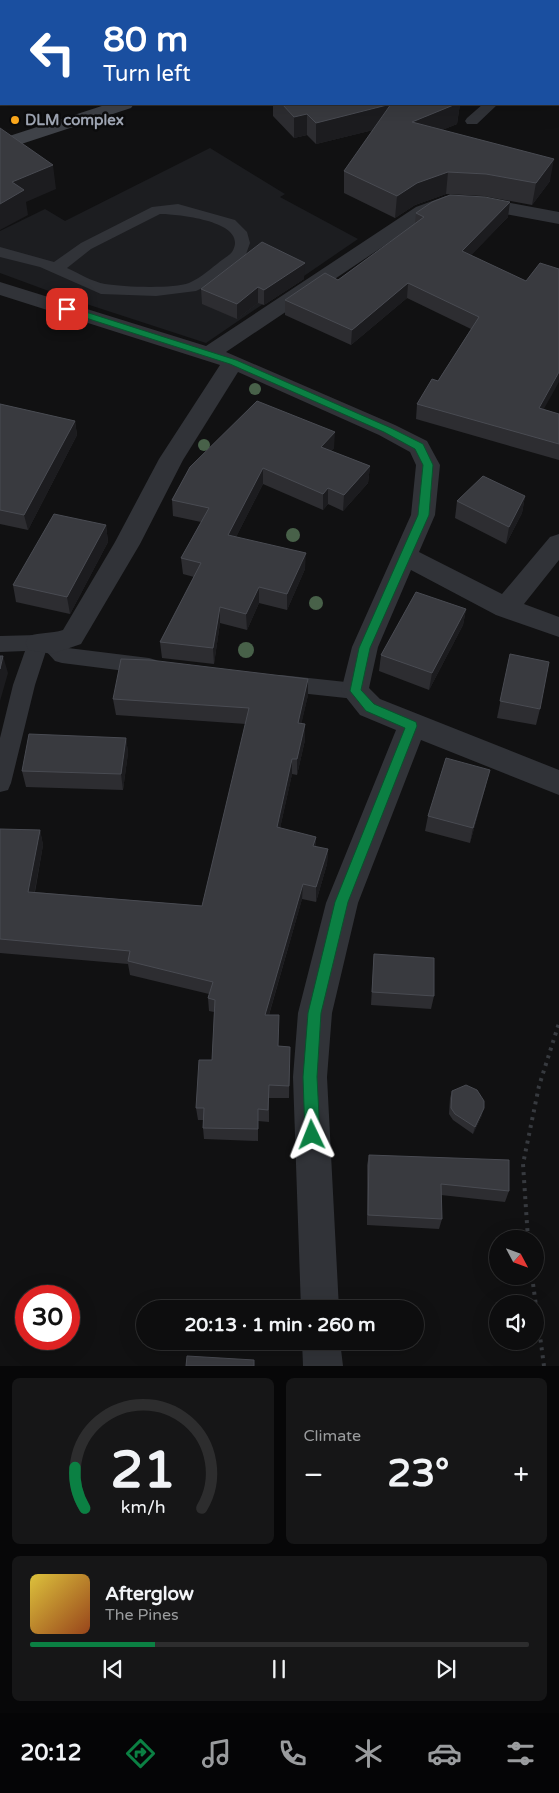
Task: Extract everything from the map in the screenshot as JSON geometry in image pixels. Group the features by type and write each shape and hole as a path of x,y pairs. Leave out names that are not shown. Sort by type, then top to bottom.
{"main road":[{"path":"0,145 122,105"}],"street":[{"path":"207,355 423,211 446,202 482,204 559,218"},
{"path":"0,288 233,362 387,430 419,447 428,465 424,515 365,648 355,691 370,708 559,783"},
{"path":"45,644 72,637 127,544 171,459 233,362"},
{"path":"505,608 559,543"},
{"path":"406,556 459,586 505,608 559,627"},
{"path":"320,1300 310,1077 315,1013 342,902 412,726"},
{"path":"322,1350 323,1366"}],"lane":[{"path":"472,121 490,105"},
{"path":"0,252 56,268 101,289 156,291 190,288 207,280 239,254 242,243 239,232 230,223 178,210 157,210 86,246 56,268"},
{"path":"0,644 45,644 62,655 169,669"},
{"path":"0,783 24,685 45,644"},
{"path":"257,680 355,691"}],"path":[{"path":"527,1230 523,1164 539,1086 559,1023"},
{"path":"533,1285 544,1366"}],"shaded area":[{"path":"210,148 285,194 280,197 358,239 206,343 65,297 0,273 0,231 45,209 65,221"}],"building":[{"path":"283,105 387,105 316,123 307,114 294,117"},
{"path":"390,105 454,105 412,122 554,159 536,183 486,174 448,172 417,183 397,196 344,171"},
{"path":"0,128 53,165 12,182 24,190 0,204"},
{"path":"450,195 485,197 510,202 462,251 526,281 540,263 559,269 559,372 539,408 559,414 559,444 417,404 432,379 438,381 479,317 408,283 352,330 285,300 325,273 338,280 424,217 416,213 432,202"},
{"path":"262,242 305,263 264,290 258,287 237,304 201,289"},
{"path":"257,401 335,432 321,447 370,466 344,495 328,488 323,494 263,468 228,535 306,553 287,594 259,587 246,614 220,607 213,648 160,642 201,563 181,558 209,508 172,500 190,467"},
{"path":"0,404 75,421 24,515 0,510"},
{"path":"483,476 525,496 509,527 457,501"},
{"path":"54,514 106,525 67,597 13,585"},
{"path":"416,592 466,609 432,673 381,655"},
{"path":"510,654 549,662 540,709 500,701"},
{"path":"0,656 3,656 0,669"},
{"path":"121,659 150,660 308,679 298,723 305,724 297,759 292,759 277,827 316,837 313,846 328,849 316,887 303,884 265,1015 279,1015 278,1046 290,1047 289,1086 269,1085 268,1110 258,1109 258,1129 203,1128 204,1108 196,1108 199,1060 212,1060 215,1000 208,998 213,982 128,961 130,951 0,939 0,829 40,830 28,892 202,906 249,708 113,699"},
{"path":"29,734 126,738 121,774 22,771"},
{"path":"446,758 490,770 473,828 428,816"},
{"path":"374,954 434,958 434,996 372,992"},
{"path":"466,1085 477,1090 484,1101 484,1108 475,1127 455,1114 451,1108 452,1091"},
{"path":"369,1155 509,1160 509,1191 441,1184 442,1219 368,1215"},
{"path":"187,1356 254,1360 254,1366 186,1366"}],"place":[{"name":"DLM complex","path":"15,120"}],"route":[{"path":"67,309 233,362 387,430 419,447 428,465 424,515 365,648 355,691 370,708 412,726 342,902 315,1013 310,1077 312,1135"}]}
